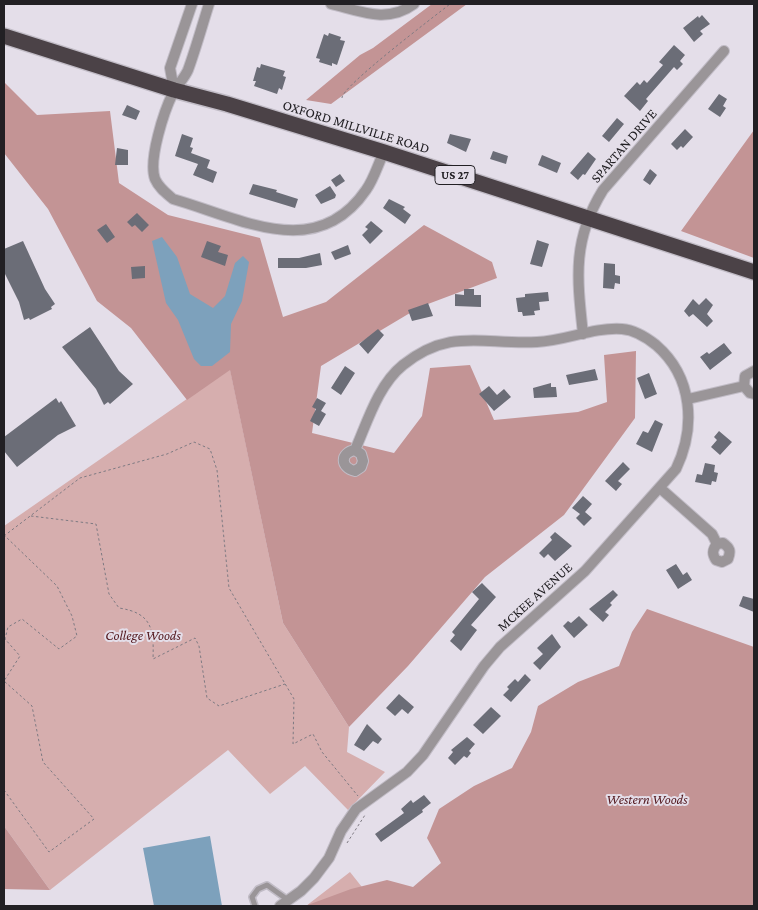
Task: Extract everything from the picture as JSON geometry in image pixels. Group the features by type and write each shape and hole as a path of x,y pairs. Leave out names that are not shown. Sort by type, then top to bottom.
{"highway":[{"name":"OXFORD MILLVILLE ROAD","path":"4,36 174,90 227,104 384,152 754,272"}],"street":[{"path":"174,90 170,68 192,4"},
{"path":"209,4 187,73 174,90 154,155 154,173 162,190 173,199 272,230 296,231 313,229 338,219 354,206 367,189 384,152"},
{"path":"331,4 375,15 387,16 398,14 414,4"},
{"name":"SPARTAN DRIVE","path":"583,334 577,266 583,234 589,217 603,190 724,51"},
{"name":"MCKEE AVENUE","path":"284,903 314,878 329,858 341,831 356,809 407,772 423,755 484,666 500,647 585,571 676,469 684,450 689,428 688,399 679,374 664,352 645,337 624,329 602,330 558,340 535,342 482,339 458,340 417,356 401,367 381,394 355,450"},
{"path":"754,370 745,376 744,386 750,393 754,394"},
{"path":"688,399 744,386"},
{"path":"660,488 712,534 717,544"}],"lane":[{"path":"255,906 252,897 258,889 267,885 284,903"}],"path":[{"path":"342,98 345,90 362,74 450,4"},
{"path":"4,790 49,852 94,819 43,762 32,706 4,681 20,656 5,639 8,627 22,619 59,649 77,636 72,616 57,586 4,535 80,478 167,454 194,442 210,449 217,470 229,588 294,699 294,744 314,734 322,752 364,803 366,813 344,848"},
{"path":"31,516 96,524 109,594 119,608 134,611 150,624 154,640 153,659 195,638 199,646 207,698 220,706 286,684"}],"green space":[{"path":"432,4 467,4 331,104 306,100 360,55 373,48"},
{"path":"4,82 37,115 110,111 119,183 168,215 260,238 283,317 326,302 424,225 492,262 497,278 420,307 321,366 312,433 394,453 422,416 430,368 470,365 494,420 578,412 607,402 604,355 636,351 635,418 564,515 485,577 408,666 349,727 283,623 230,370 187,400 131,328 97,301 48,209 4,153"},
{"path":"754,130 754,258 681,231"},
{"name":"College Woods","path":"230,369 283,623 349,727 347,752 385,772 348,810 305,766 270,794 228,750 50,890 4,826 4,526"},
{"name":"Western Woods","path":"647,609 754,647 754,906 305,906 351,889 387,880 413,887 441,863 427,838 439,809 474,786 512,768 531,732 538,706 578,682 619,666 632,632"},
{"path":"4,826 50,890 4,889"},
{"path":"350,872 377,906 306,906"}],"water":[{"path":"162,237 177,257 190,294 213,308 225,296 235,263 243,256 249,262 242,301 231,324 230,352 212,366 201,366 194,359 178,320 166,303 152,241"},
{"path":"210,836 222,906 154,906 143,848"}],"building":[{"path":"702,15 710,24 700,31 703,34 694,42 683,28"},
{"path":"329,33 341,37 340,40 345,41 337,65 332,63 332,66 319,62 320,59 316,58 324,34 328,36"},
{"path":"674,45 685,55 680,61 683,64 677,70 674,67 646,99 648,101 640,111 624,96 637,82 640,85 644,80 647,83 663,65 659,62"},
{"path":"261,64 285,71 283,76 286,77 282,90 279,88 277,94 254,86 256,81 253,81 257,67 260,68"},
{"path":"719,94 727,99 723,106 726,108 720,117 708,109"},
{"path":"127,105 140,111 136,120 122,115"},
{"path":"617,118 624,124 609,142 602,136"},
{"path":"685,129 693,137 683,148 681,146 677,150 671,144"},
{"path":"182,134 193,138 190,147 193,148 191,153 210,160 207,168 217,172 213,183 193,175 198,164 175,156"},
{"path":"450,134 471,139 466,152 447,143"},
{"path":"117,148 128,150 128,165 115,165"},
{"path":"493,151 508,156 506,164 490,159"},
{"path":"588,152 596,159 585,175 583,174 578,180 570,173"},
{"path":"542,155 561,163 557,173 538,165"},
{"path":"650,169 657,175 650,185 643,180"},
{"path":"340,174 345,181 336,187 331,180"},
{"path":"253,184 277,190 276,192 298,199 295,208 249,194"},
{"path":"330,186 336,195 335,198 321,204 315,195"},
{"path":"389,199 405,207 403,209 411,215 405,224 383,208"},
{"path":"137,213 149,225 142,232 135,225 132,227 127,222"},
{"path":"371,221 383,231 370,244 362,235 368,229 365,227"},
{"path":"106,224 115,237 107,243 97,230"},
{"path":"537,240 549,244 542,267 530,264"},
{"path":"23,241 45,289 55,304 51,307 52,309 30,320 29,318 24,320 19,302 4,272 4,249"},
{"path":"207,241 221,246 218,252 228,255 225,266 201,257"},
{"path":"348,245 351,254 335,260 331,252"},
{"path":"320,253 322,265 306,268 278,268 278,258 299,258"},
{"path":"604,263 615,264 615,275 620,276 620,284 615,283 614,289 603,288"},
{"path":"145,266 145,278 132,279 131,267"},
{"path":"464,289 474,289 474,295 481,295 481,307 455,306 455,294 464,295"},
{"path":"548,292 549,301 539,302 540,310 534,311 535,315 523,316 522,312 518,312 516,298 525,297 525,294"},
{"path":"706,298 713,305 707,314 713,321 707,327 693,314 689,317 684,311 693,299 699,305"},
{"path":"428,303 433,316 412,321 408,310"},
{"path":"90,327 119,371 133,384 110,404 108,402 104,405 96,389 62,347"},
{"path":"378,329 384,335 368,354 359,344"},
{"path":"724,343 732,353 710,370 700,357 707,352 709,354"},
{"path":"345,366 355,373 341,395 331,388"},
{"path":"595,369 598,380 569,385 566,375"},
{"path":"649,373 657,394 645,399 637,378"},
{"path":"551,383 551,387 556,387 557,397 534,398 533,388"},
{"path":"489,386 497,395 504,389 511,397 494,411 479,394"},
{"path":"56,398 59,403 61,401 76,426 58,435 17,467 4,451 4,437"},
{"path":"317,398 326,403 321,411 326,414 319,426 310,421 316,409 312,407"},
{"path":"655,420 663,424 652,452 636,444 643,431 648,433"},
{"path":"719,431 732,442 720,455 711,447 717,440 714,437"},
{"path":"623,462 630,469 618,481 622,484 616,491 605,481"},
{"path":"705,463 715,465 714,472 718,473 716,482 712,481 711,485 695,482 697,474 702,475"},
{"path":"583,496 592,504 585,512 592,518 584,526 576,518 580,514 572,508"},
{"path":"555,532 572,546 555,561 548,554 544,558 539,553 552,540 550,537"},
{"path":"676,564 683,575 687,572 692,580 678,589 666,570"},
{"path":"482,583 496,597 471,625 477,630 461,651 450,641 455,635 452,632 479,599 472,592"},
{"path":"613,590 618,595 605,612 609,615 603,622 589,609"},
{"path":"743,596 754,599 754,612 739,606"},
{"path":"579,616 588,625 574,638 563,626 568,621 571,623"},
{"path":"552,634 561,647 540,670 533,663 543,654 537,648"},
{"path":"525,674 531,680 511,702 503,695 509,689 507,687 515,679 518,682"},
{"path":"399,694 414,707 408,714 402,709 395,716 386,708"},
{"path":"491,707 501,716 483,734 473,725"},
{"path":"367,724 382,739 378,744 373,741 364,751 354,745"},
{"path":"467,737 475,744 469,751 471,753 467,758 464,756 455,765 448,758 453,752 451,750"},
{"path":"424,795 431,803 422,810 423,812 381,842 375,834 404,813 401,809 411,800 413,803"}]}
